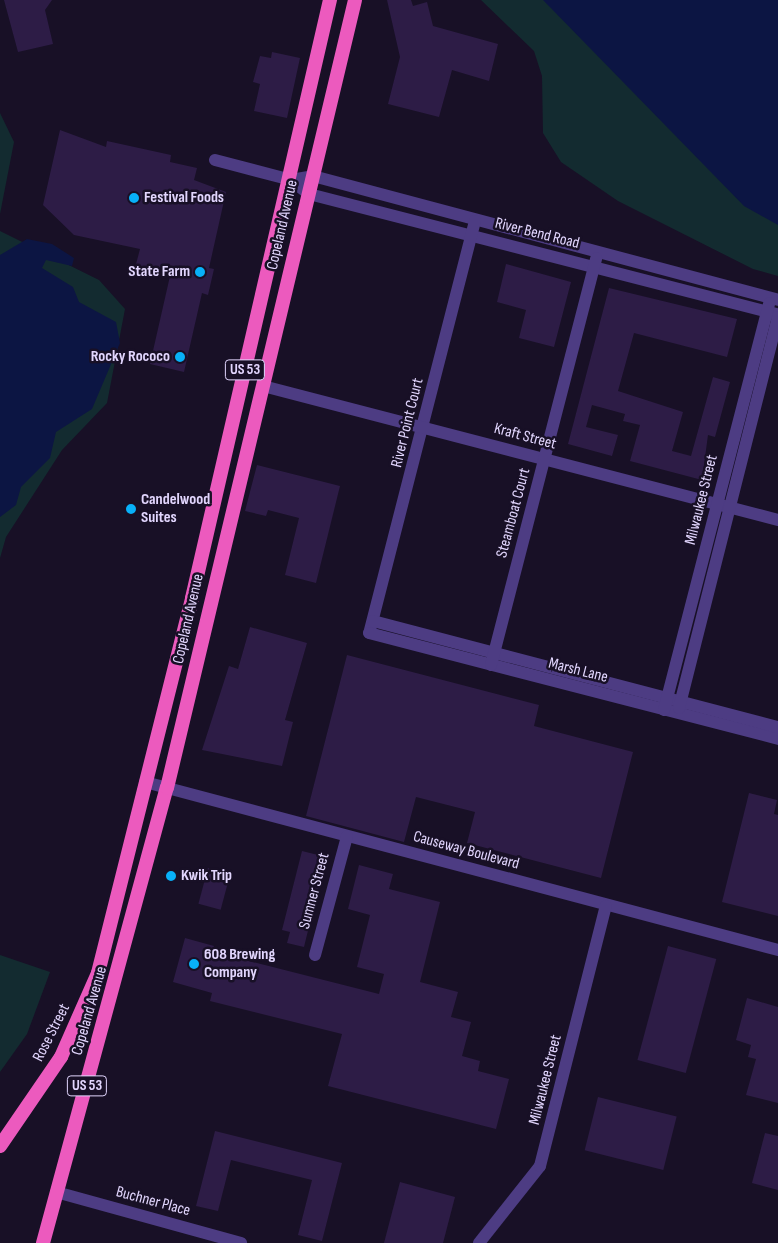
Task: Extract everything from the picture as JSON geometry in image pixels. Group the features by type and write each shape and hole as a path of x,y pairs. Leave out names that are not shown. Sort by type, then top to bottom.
{"highway":[{"name":"Copeland Avenue","path":"109,923 235,414 291,180 330,0"},
{"name":"Copeland Avenue","path":"43,1243 167,788 355,0"},
{"path":"235,414 243,427 232,482 235,498"},
{"name":"Rose Street","path":"0,1146 34,1103 79,1022 98,973 109,923"}],"street":[{"name":"River Bend Road","path":"214,160 291,180 309,194 472,235 596,259 774,299"},
{"name":"River Bend Road","path":"291,180 313,176 475,221 774,314"},
{"name":"River Point Court","path":"371,627 425,427 475,221"},
{"name":"Steamboat Court","path":"492,659 596,259"},
{"name":"Milwaukee Street","path":"679,707 731,508 774,314 774,299"},
{"name":"Milwaukee Street","path":"666,704 718,504 774,314"},
{"name":"Kraft Street","path":"263,386 778,520"},
{"name":"Marsh Lane","path":"371,627 666,704 778,727"},
{"name":"Marsh Lane","path":"679,707 778,739"},
{"name":"Causeway Boulevard","path":"145,782 606,906 778,950"},
{"name":"Sumner Street","path":"315,955 347,836"},
{"name":"Milwaukee Street","path":"479,1243 540,1166 606,906"},
{"name":"Buchner Place","path":"56,1192 241,1243"}],"green space":[{"path":"481,0 778,0 778,276 753,269 618,201 561,162 543,133 542,76 534,51"},
{"path":"0,113 14,142 0,214"},
{"path":"0,231 99,280 125,309 107,403 62,450 6,537 0,558"},
{"path":"0,955 50,972 27,1034 0,1072"}],"shaded area":[{"path":"543,0 778,0 778,225 744,206"},
{"path":"27,239 52,244 74,258 72,266 46,260 42,268 73,287 79,302 116,322 120,343 92,409 56,432 50,458 21,487 16,505 0,517 0,255"}],"building":[{"path":"4,0 52,0 45,10 53,44 18,52"},
{"path":"387,0 411,0 413,6 427,2 433,26 498,44 489,81 452,70 439,117 388,104 400,57"},
{"path":"272,52 300,58 287,118 254,111 260,84 253,82 260,56 271,58"},
{"name":"Festival Foods","path":"60,130 106,147 107,141 171,155 170,162 197,168 194,180 226,192 209,268 214,269 208,295 202,293 184,372 150,364 170,276 135,268 140,249 74,235 43,205"},
{"path":"506,264 571,282 554,347 519,338 526,310 497,302"},
{"path":"609,288 737,319 727,357 634,333 618,391 683,412 672,451 691,456 713,377 730,382 715,437 708,435 702,480 630,461 640,425 623,421 625,414 592,405 586,427 618,435 612,456 568,444"},
{"path":"257,465 340,486 316,583 285,575 299,518 268,510 266,516 245,511"},
{"path":"250,627 307,643 285,720 293,722 282,766 202,750 229,666 238,669"},
{"path":"347,655 539,705 534,726 633,752 601,878 467,843 475,812 416,797 404,842 306,816"},
{"path":"749,793 777,800 774,814 778,815 778,916 722,902"},
{"path":"302,851 326,857 304,947 287,943 290,932 282,930"},
{"path":"359,865 393,874 389,889 440,902 420,982 458,992 451,1017 471,1022 462,1056 480,1061 478,1071 509,1079 496,1129 328,1086 342,1034 210,1001 212,993 173,982 185,938 214,946 213,952 379,994 384,974 357,967 370,915 348,909"},
{"path":"208,868 230,874 221,910 198,904"},
{"path":"668,946 716,959 686,1073 637,1060"},
{"path":"747,998 778,1007 778,1103 746,1095 756,1059 748,1057 751,1045 736,1040"},
{"path":"598,1097 677,1117 663,1170 585,1150"},
{"path":"215,1131 342,1163 322,1241 298,1235 312,1180 231,1160 218,1211 196,1206"},
{"path":"765,1133 778,1136 778,1190 752,1183"},
{"path":"400,1182 455,1197 443,1243 384,1243"}],"place":[{"name":"Festival Foods","path":"134,198"},
{"name":"State Farm","path":"200,272"},
{"name":"Rocky Rococo","path":"180,357"},
{"name":"Candelwood Suites","path":"131,509"},
{"name":"Kwik Trip","path":"171,876"},
{"name":"608 Brewing Company","path":"194,964"}]}
